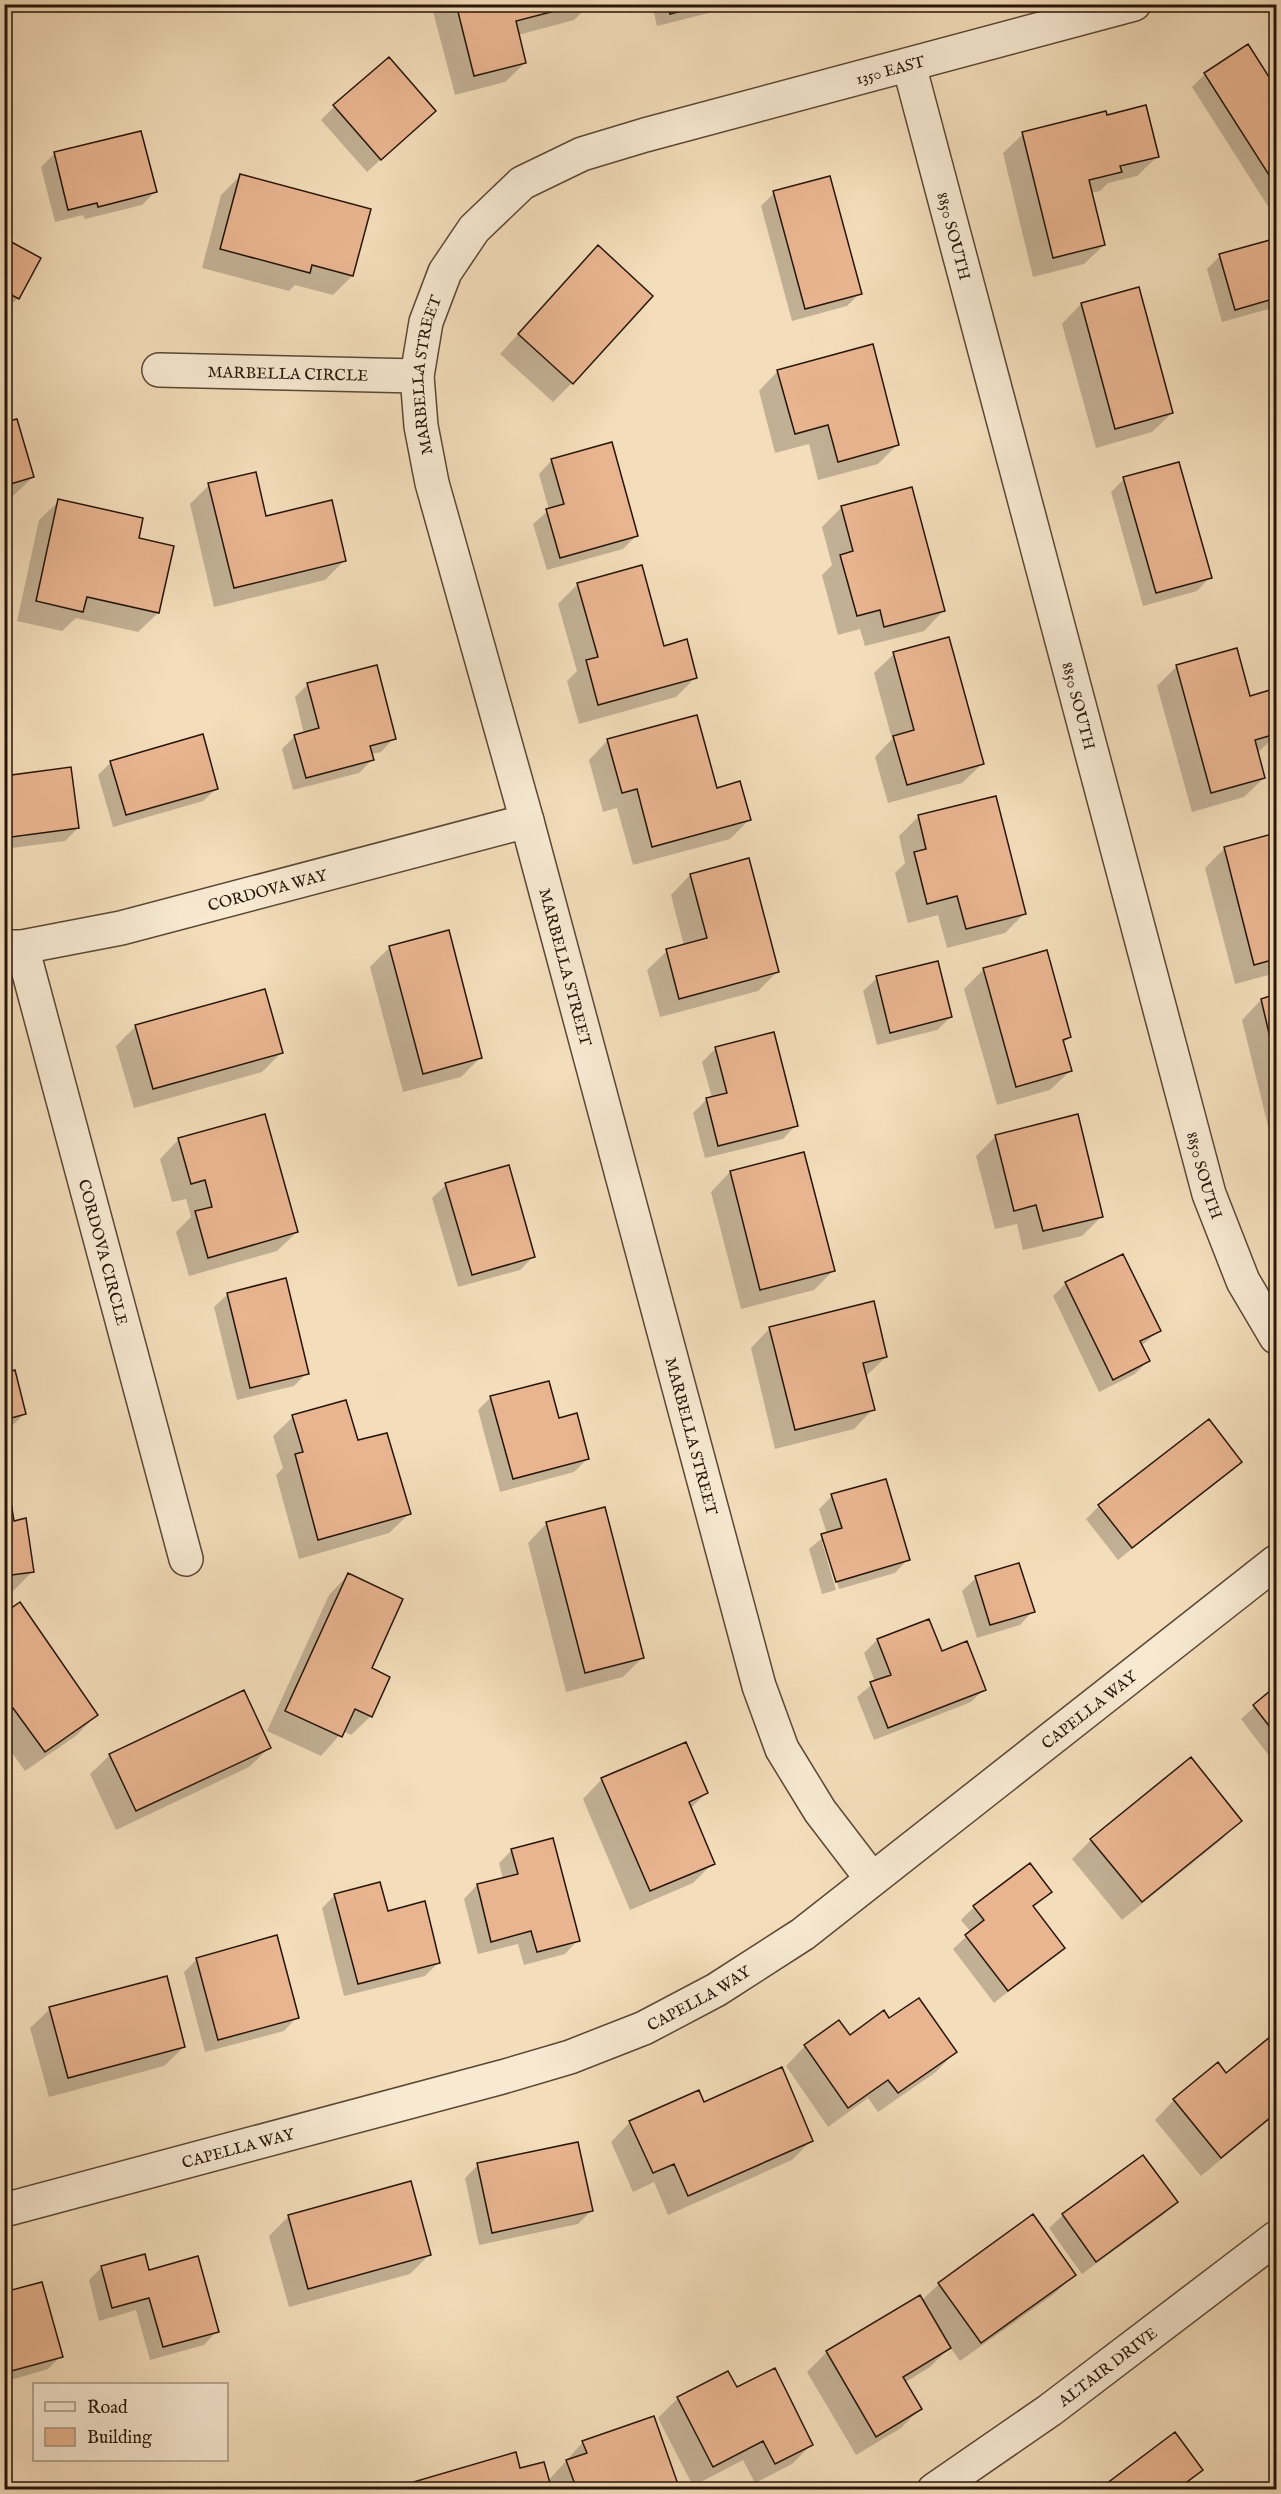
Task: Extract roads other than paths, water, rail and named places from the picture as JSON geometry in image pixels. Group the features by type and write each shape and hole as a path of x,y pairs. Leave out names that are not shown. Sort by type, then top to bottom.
{"street":[{"name":"1350 EAST","path":"645,135 1134,4"},
{"name":"8850 SOUTH","path":"909,64 1209,1194 1243,1281 1276,1337"},
{"name":"MARBELLA STREET","path":"645,135 582,154 522,183 474,229 445,272 426,322 417,376 421,426 432,483 527,820 759,1686 782,1749 820,1811 872,1879"},
{"name":"MARBELLA CIRCLE","path":"159,370 417,376"},
{"name":"CORDOVA WAY","path":"13,947 121,928 527,820"},
{"name":"CORDOVA CIRCLE","path":"13,947 186,1559"},
{"name":"CAPELLA WAY","path":"4,2210 570,2057 645,2028 716,1990 803,1934 1276,1562"},
{"name":"ALTAIR DRIVE","path":"942,2487 1050,2410 1276,2238"}]}
